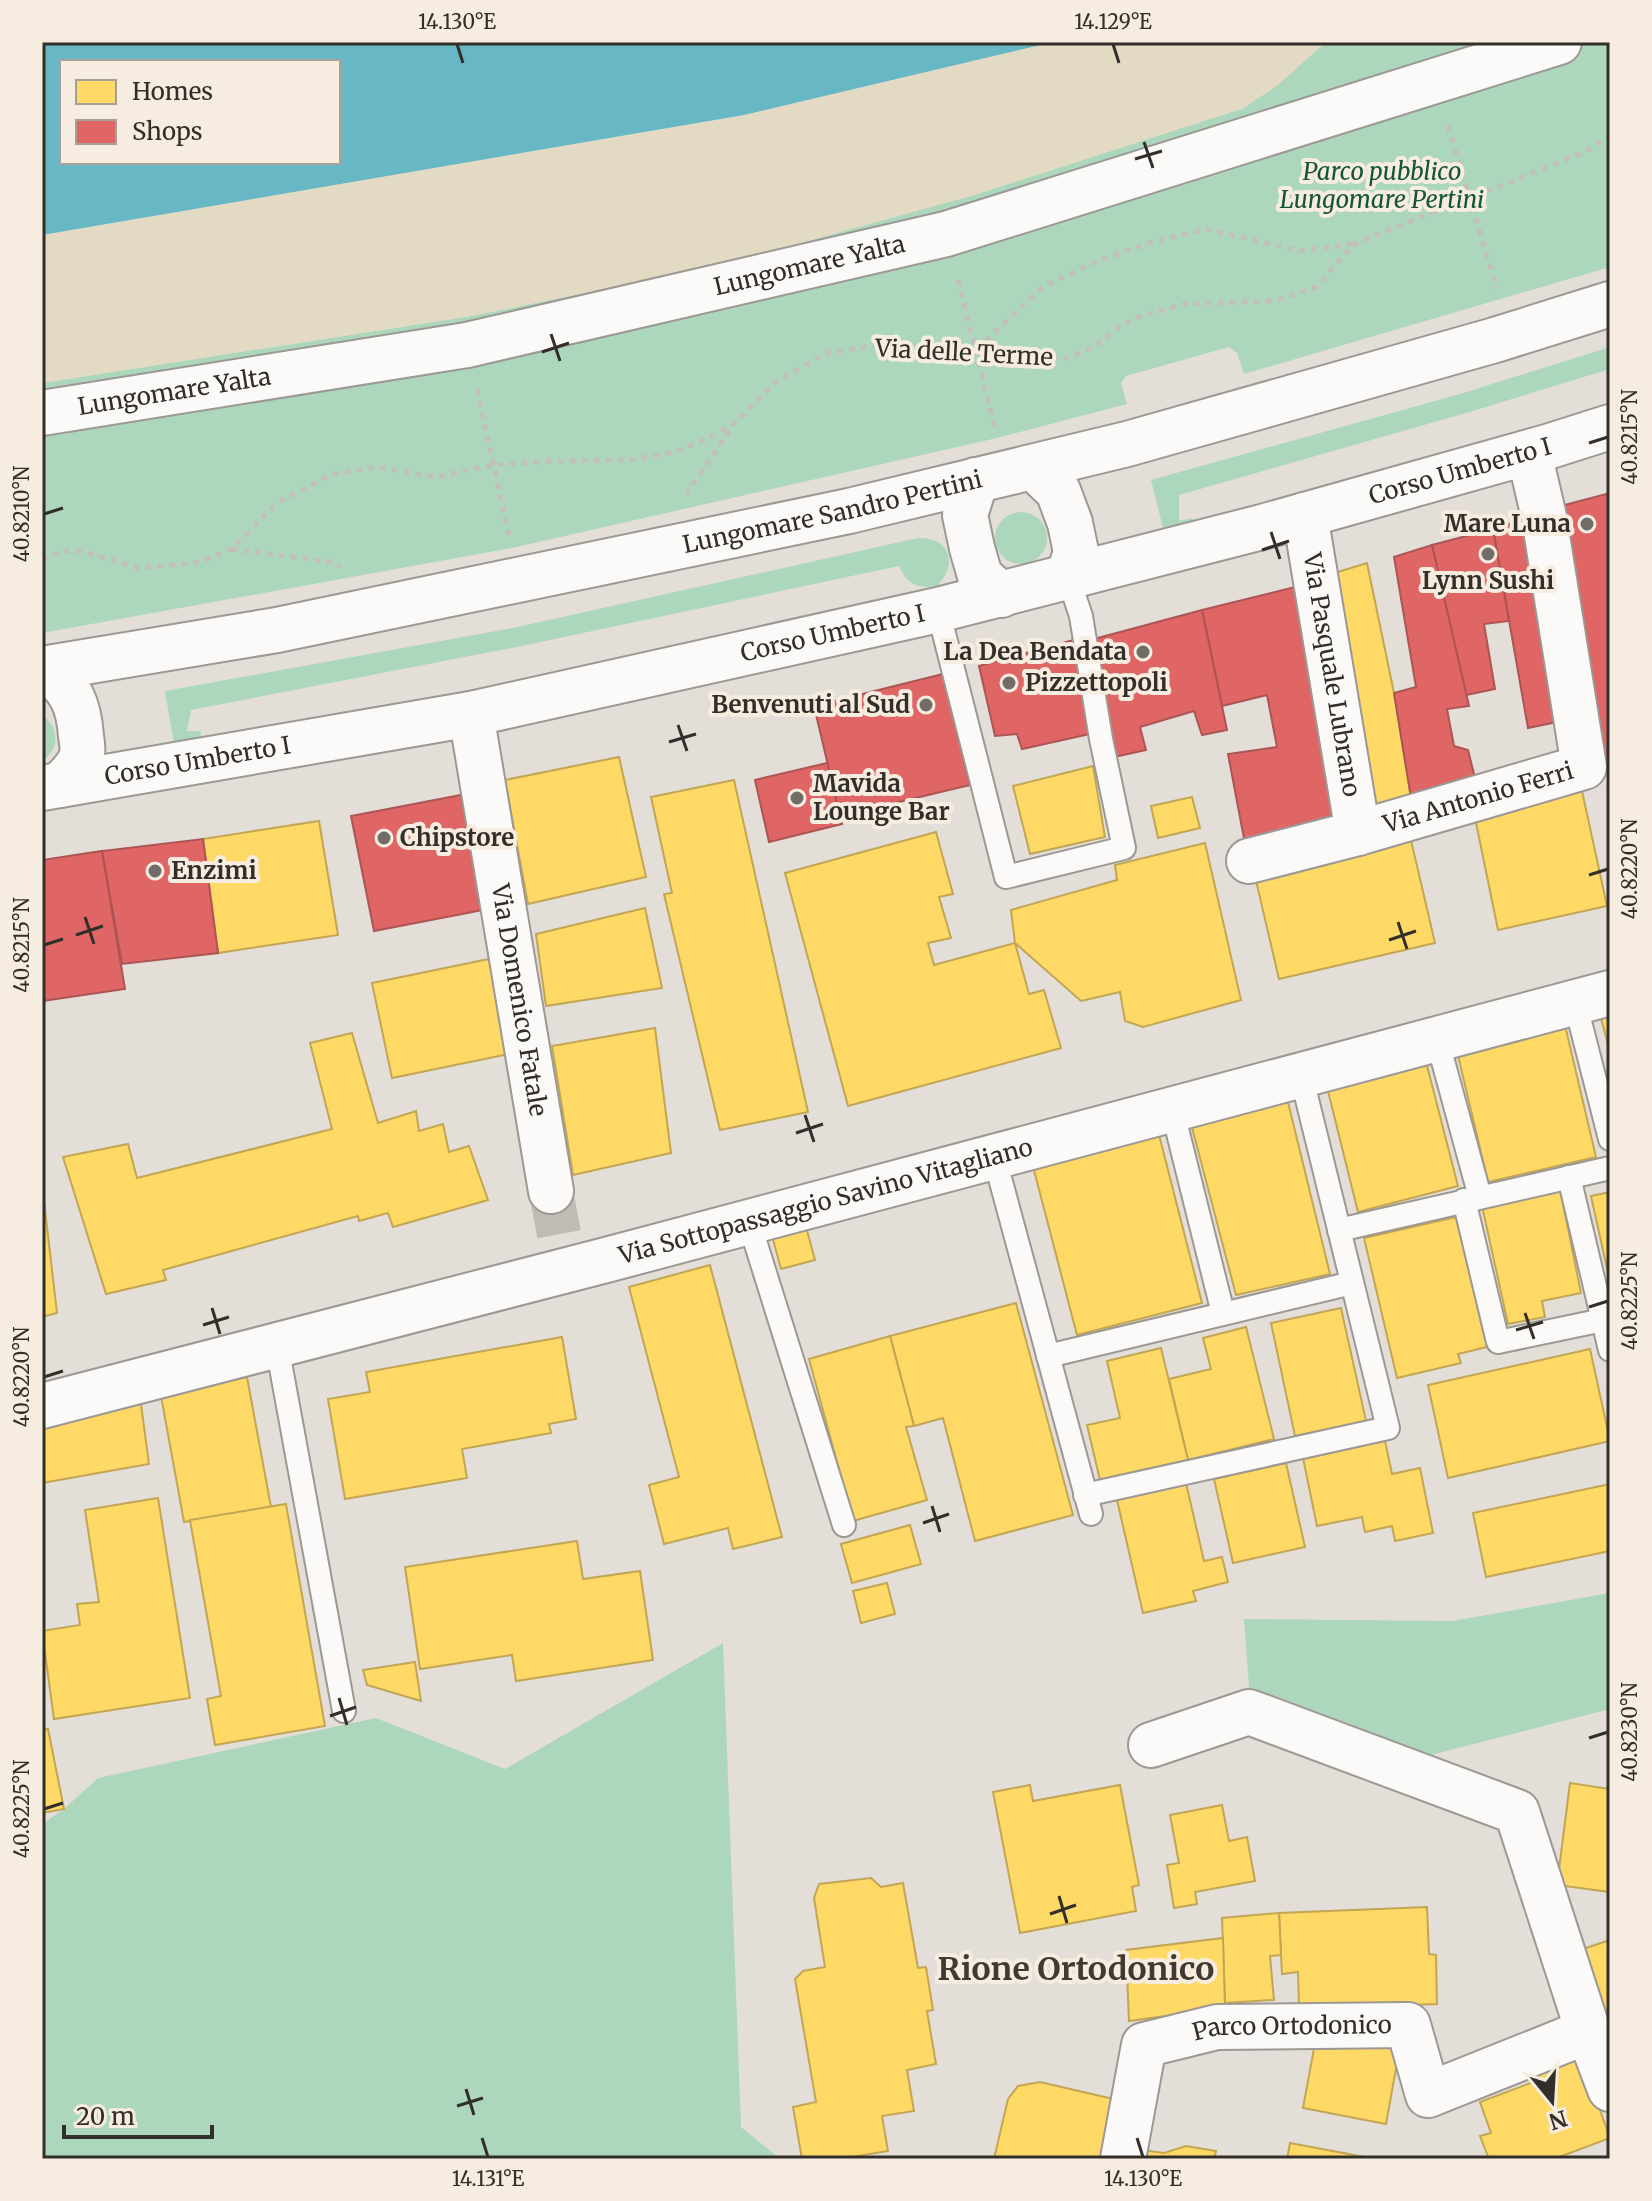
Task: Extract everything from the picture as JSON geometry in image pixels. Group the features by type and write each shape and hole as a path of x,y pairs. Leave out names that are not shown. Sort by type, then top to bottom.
{"street":[{"name":"Lungomare Yalta","path":"42,413 467,345 946,234 1559,42"},
{"name":"Lungomare Sandro Pertini","path":"42,670 412,603 849,511 1127,444 1495,340 1610,304"},
{"name":"Corso Umberto I","path":"51,786 471,714 938,610 1305,515 1529,453 1610,427"},
{"name":"Via Antonio Ferri","path":"1249,861 1358,833 1584,767 1544,517 1529,453"},
{"path":"1033,467 1058,491 1070,523 1076,552 1068,577"},
{"path":"976,480 965,515 972,548 980,576 1001,595"},
{"name":"Via Pasquale Lubrano","path":"1305,515 1358,833"},
{"path":"42,670 66,686 75,700 80,723 82,755 74,771 51,786"},
{"name":"Via Domenico Fatale","path":"471,714 551,1191"},
{"name":"Via Sottopassaggio Savino Vitagliano","path":"42,1406 1592,998"},
{"path":"1151,1745 1249,1712 1517,1812 1610,2089"},
{"name":"Parco Ortodonico","path":"1123,2159 1144,2045 1217,2027 1408,2025 1428,2095 1588,2031"}],"lane":[{"path":"938,610 1006,877 1109,852 1124,848 1101,739 1081,616 1068,577"},
{"path":"1592,998 1610,1139"},
{"path":"1437,1039 1472,1199 1498,1342 1603,1320"},
{"path":"994,1156 1088,1504 1388,1428 1301,1075"},
{"path":"1172,1109 1223,1313"},
{"path":"1339,1230 1610,1168"},
{"path":"1569,1177 1610,1350"},
{"path":"749,1222 844,1525"},
{"path":"1048,1356 1352,1283"},
{"path":"277,1346 344,1711"}],"path":[{"path":"1435,81 1501,301"},
{"name":"Via delle Terme","path":"42,560 62,551 82,551 138,568 201,562 231,549 277,503 332,474 377,467 434,477 494,465 643,458 670,453 734,424 775,382 824,354 881,344 977,350 1021,360 1068,358 1093,347 1140,316 1184,304 1274,301 1316,287 1354,244 1585,152 1610,135"},
{"path":"977,350 1042,287 1093,263 1149,243 1206,229 1300,251 1354,244"},
{"path":"946,234 997,438"},
{"path":"467,345 512,548"},
{"path":"683,500 734,424"},
{"path":"231,549 332,562 343,569"}],"green space":[{"name":"Parco pubblico Lungomare Pertini","path":"1326,42 1610,42 1610,267 1244,374 1237,353 1229,347 1126,376 1121,383 1127,404 997,438 512,548 42,633 42,383 471,316 709,268 974,195 1244,108"},
{"path":"1610,347 1610,369 1179,495 1179,521 1193,518 1190,527 1164,532 1151,480 1460,394"},
{"path":"1021,512 1039,520 1047,538 1039,556 1021,564 1003,556 995,538 1003,520"},
{"path":"918,538 938,542 948,554 948,570 937,586 914,584 905,577 899,566 517,647 191,710 187,731 201,731 200,742 174,744 165,691 513,628"},
{"path":"42,715 52,726 56,738 52,750 42,761"},
{"path":"1610,1593 1610,1709 1431,1755 1250,1699 1244,1619 1452,1621"},
{"path":"723,1643 741,2127 780,2159 42,2159 42,1824 98,1778 376,1718 505,1769"}],"sand":[{"path":"1053,42 1326,42 1278,85 1244,108 974,195 709,268 471,316 42,383 42,235 744,115"}],"water":[{"path":"42,42 1053,42 744,115 42,235"}],"building: Homes":[{"path":"1367,563 1394,693 1412,804 1365,818 1325,576"},
{"path":"619,757 646,877 528,904 505,780"},
{"path":"1093,766 1105,837 1030,854 1013,786"},
{"path":"734,780 808,1112 720,1130 664,894 672,893 651,797"},
{"path":"1582,791 1607,906 1498,930 1474,813"},
{"path":"1192,797 1200,828 1158,838 1151,806"},
{"path":"319,821 338,935 218,953 203,839"},
{"path":"936,832 953,894 939,897 951,938 928,943 934,965 1015,943 1029,994 1044,990 1061,1048 848,1106 785,873"},
{"path":"1410,836 1435,943 1279,979 1254,872"},
{"path":"1205,843 1241,1000 1143,1027 1125,1021 1120,992 1081,1001 1015,943 1011,910 1117,880 1115,865"},
{"path":"645,908 662,988 546,1006 536,934"},
{"path":"489,959 509,1054 392,1078 372,983"},
{"path":"1610,1012 1610,1051 1600,1015"},
{"path":"1564,1021 1596,1157 1488,1182 1456,1047"},
{"path":"655,1028 671,1153 573,1175 552,1046"},
{"path":"352,1033 378,1123 416,1111 419,1131 443,1124 449,1152 469,1146 488,1200 393,1227 388,1213 359,1221 358,1216 163,1270 166,1280 106,1294 63,1157 128,1144 137,1178 332,1129 310,1043"},
{"path":"1425,1058 1458,1186 1358,1212 1326,1083"},
{"path":"1286,1094 1330,1274 1236,1295 1189,1116"},
{"path":"1156,1123 1202,1303 1077,1335 1030,1155"},
{"path":"1560,1189 1581,1293 1542,1301 1545,1317 1508,1324 1482,1206"},
{"path":"1610,1192 1610,1272 1608,1273 1591,1196"},
{"path":"42,1201 57,1313 42,1317"},
{"path":"1456,1217 1487,1347 1458,1354 1461,1363 1397,1378 1364,1238"},
{"path":"805,1223 815,1260 781,1269 771,1232"},
{"path":"710,1265 782,1537 733,1549 728,1528 664,1544 649,1485 679,1477 629,1287"},
{"path":"1016,1303 1073,1515 975,1541 943,1418 914,1426 890,1336"},
{"path":"1341,1308 1366,1421 1295,1436 1271,1323"},
{"path":"1246,1327 1274,1439 1188,1460 1169,1379 1211,1369 1203,1338"},
{"path":"890,1336 914,1426 906,1427 927,1500 853,1521 809,1359"},
{"path":"562,1337 576,1419 549,1424 551,1433 462,1449 467,1478 345,1499 328,1399 370,1392 366,1372"},
{"path":"1161,1348 1188,1460 1100,1480 1087,1425 1120,1418 1107,1361"},
{"path":"1590,1349 1610,1441 1448,1478 1428,1385"},
{"path":"247,1377 271,1507 184,1522 161,1396"},
{"path":"140,1397 149,1464 42,1483 42,1424"},
{"path":"1385,1441 1392,1474 1420,1468 1433,1533 1395,1541 1392,1526 1365,1532 1362,1517 1317,1526 1303,1458"},
{"path":"1286,1463 1305,1547 1233,1563 1214,1479"},
{"path":"1186,1483 1204,1561 1222,1557 1228,1582 1193,1591 1196,1601 1143,1613 1117,1500"},
{"path":"1610,1484 1610,1551 1486,1577 1473,1513"},
{"path":"158,1498 190,1698 54,1719 42,1631 80,1625 77,1604 99,1602 85,1510"},
{"path":"286,1504 325,1726 215,1745 207,1699 221,1696 190,1520"},
{"path":"910,1525 921,1564 852,1583 841,1544"},
{"path":"577,1541 583,1579 640,1571 653,1660 516,1681 512,1655 420,1669 405,1567"},
{"path":"887,1583 895,1614 861,1623 853,1591"},
{"path":"415,1662 421,1701 367,1685 363,1670"},
{"path":"48,1729 64,1809 42,1813 42,1730"},
{"path":"1570,1783 1610,1789 1610,1892 1557,1885"},
{"path":"1030,1785 1033,1801 1120,1785 1139,1885 1132,1887 1136,1911 1020,1933 993,1792"},
{"path":"1222,1805 1229,1841 1247,1837 1255,1881 1195,1892 1197,1904 1174,1908 1167,1865 1179,1863 1170,1815"},
{"path":"871,1878 881,1887 903,1883 918,1968 926,1967 933,2010 927,2011 936,2064 907,2070 914,2111 882,2116 888,2151 840,2159 802,2159 793,2107 816,2102 795,1979 803,1971 825,1967 814,1898 819,1884"},
{"path":"1427,1907 1429,1954 1436,1955 1437,2004 1299,2009 1298,1972 1282,1974 1279,1913"},
{"path":"1279,1913 1281,1955 1270,1956 1274,2000 1225,2003 1222,1918"},
{"path":"1223,1938 1225,2008 1129,2021 1126,1950"},
{"path":"1610,1940 1610,2025 1583,1949"},
{"path":"1318,2027 1401,2041 1386,2124 1303,2108"},
{"path":"1580,2055 1610,2138 1554,2159 1489,2159 1480,2136 1491,2133 1480,2102 1536,2081 1533,2072"},
{"path":"1040,2082 1122,2101 1108,2159 994,2159 1008,2099 1018,2086"},
{"path":"1290,2143 1375,2159 1287,2159"},
{"path":"1186,2146 1216,2151 1214,2159 1140,2159 1142,2150 1164,2153"}],"building: Shops":[{"path":"1610,493 1610,759 1601,762 1557,507"},
{"path":"1533,516 1567,720 1528,728 1493,529"},
{"path":"1493,529 1509,621 1484,624 1495,689 1466,695 1432,545"},
{"path":"1432,545 1469,706 1447,709 1454,746 1468,750 1477,786 1412,804 1394,693 1416,687 1394,557"},
{"path":"1307,584 1347,823 1246,849 1228,754 1277,747 1267,695 1222,706 1202,610"},
{"path":"1202,610 1227,730 1202,735 1194,711 1140,727 1146,750 1114,757 1094,639"},
{"path":"1077,639 1090,734 1022,749 1017,734 995,736 979,666"},
{"path":"943,674 970,785 840,816 814,706"},
{"name":"Mavida Lounge Bar","path":"827,763 842,824 769,842 755,780"},
{"path":"461,795 483,910 374,931 351,816"},
{"path":"203,839 218,953 122,964 102,851"},
{"path":"102,851 125,989 42,1001 42,860"}],"tunnel":[{"path":"551,1191 564,1261"}],"place":[{"name":"Mare Luna","path":"1587,524"},
{"name":"Lynn Sushi","path":"1488,554"},
{"name":"La Dea Bendata","path":"1143,652"},
{"name":"Pizzettopoli","path":"1009,683"},
{"name":"Benvenuti al Sud","path":"926,705"},
{"name":"Mavida Lounge Bar","path":"797,798"},
{"name":"Chipstore","path":"384,838"},
{"name":"Enzimi","path":"155,871"}],"district":[{"name":"Rione Ortodonico","path":"1076,1969"}]}
